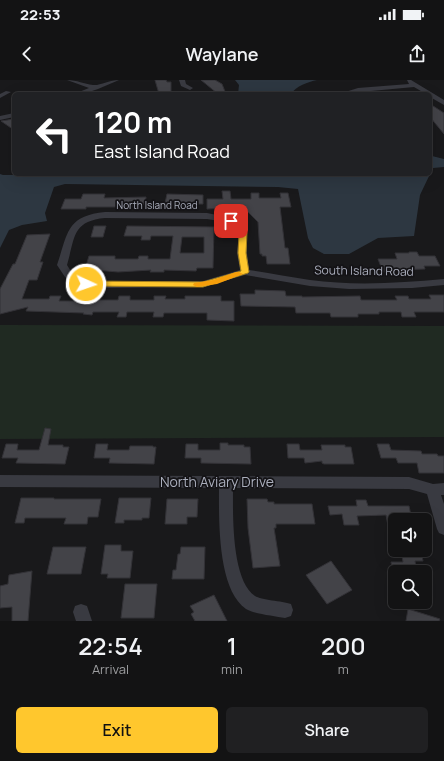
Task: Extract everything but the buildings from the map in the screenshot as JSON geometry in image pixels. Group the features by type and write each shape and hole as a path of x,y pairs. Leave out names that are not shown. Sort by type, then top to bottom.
{"street":[{"path":"70,80 100,87"},
{"path":"82,80 100,87"},
{"path":"89,92 116,80"},
{"path":"84,92 124,80"},
{"path":"182,80 183,85 190,88"},
{"path":"407,80 427,92"},
{"path":"350,92 416,85"},
{"path":"0,96 8,92"},
{"path":"432,95 444,96"},
{"path":"432,95 444,103"},
{"path":"0,118 12,115"},
{"name":"North Island Road","path":"71,278 65,273 62,265 76,226 83,220 92,217 113,215 207,216 219,217 231,221 240,227 243,233 242,253 245,272"},
{"name":"South Island Road","path":"71,278 86,284 98,285 192,285 214,282 245,272 310,283 349,286 412,285 444,282"},
{"name":"North Aviary Drive","path":"0,481 226,483 409,482 439,490"},
{"path":"226,483 226,532 231,566 240,590 251,603 285,610"},
{"path":"439,490 444,529"}],"shaded area":[{"path":"235,80 317,80 306,83 292,92 238,92 239,85"},
{"path":"432,156 444,159 444,167 433,168 432,170"},
{"path":"0,174 12,176 429,176 420,195 414,236 378,238 349,254 324,254 313,248 308,238 298,189 278,187 65,184 54,187 45,213 47,221 22,225 9,230 0,248"},
{"path":"0,325 444,326 444,437 0,439"}],"slow traffic":[{"path":"197,285 214,282 239,274"}],"route":[{"path":"86,284 192,285 214,282 245,272 242,253 243,233 240,227 231,221"}]}
